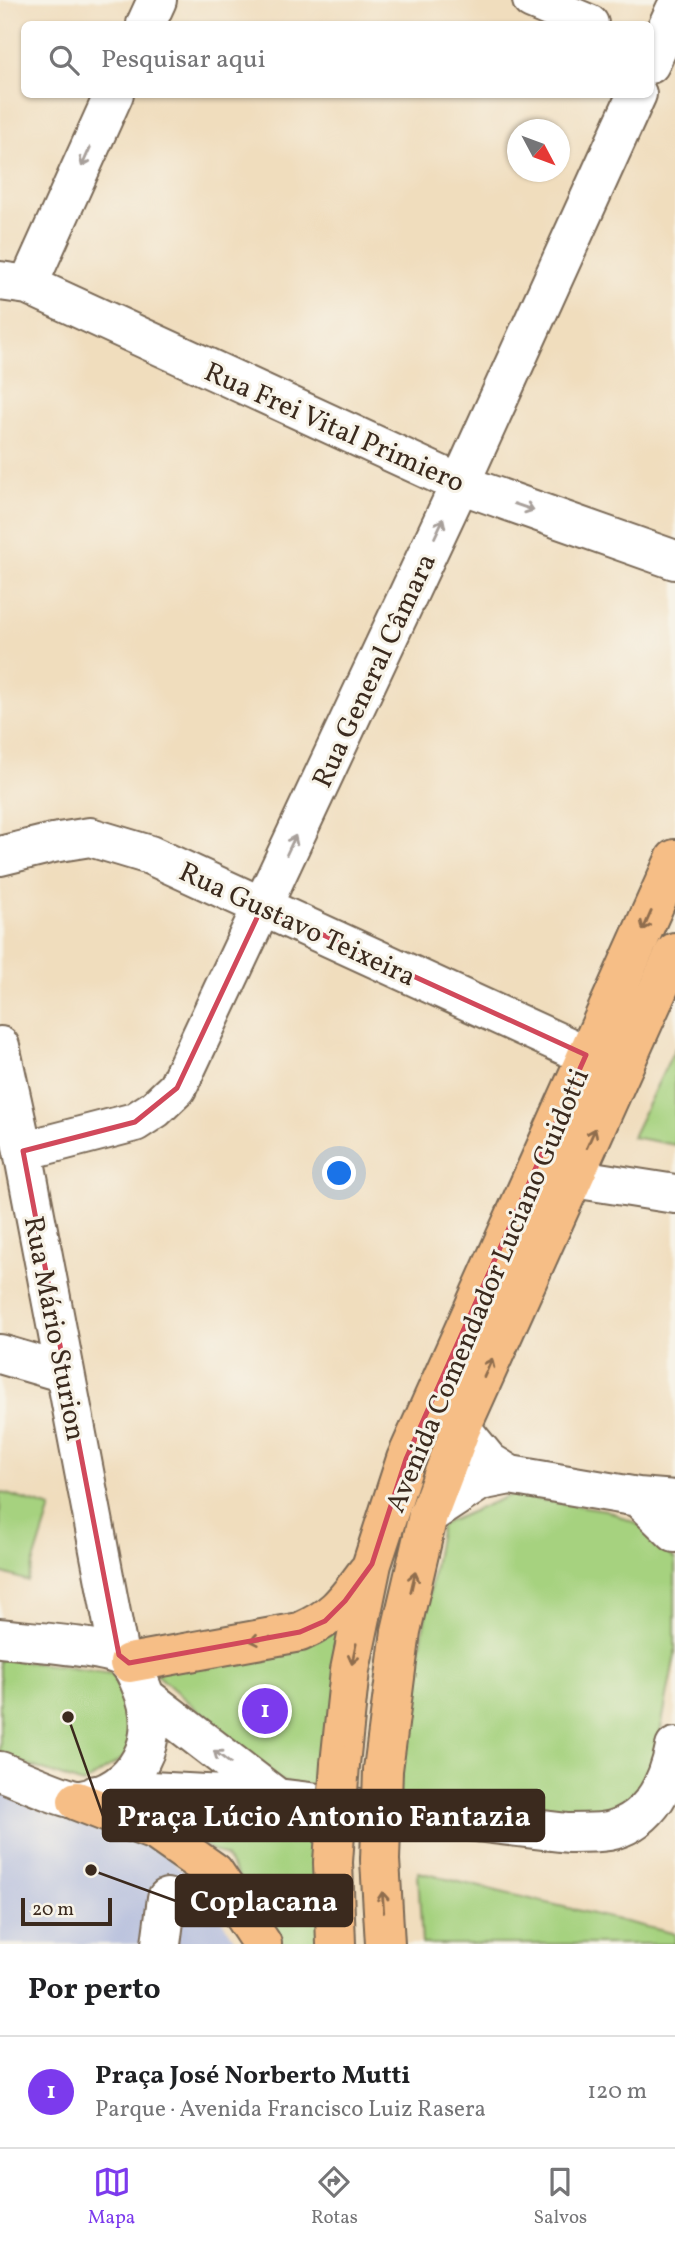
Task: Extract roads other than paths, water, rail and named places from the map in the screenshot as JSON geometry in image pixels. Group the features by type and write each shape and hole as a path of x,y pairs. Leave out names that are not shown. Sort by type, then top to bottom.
{"main road":[{"name":"Avenida Comendador Luciano Guidotti","path":"336,1944 332,1862 340,1765 350,1670 372,1564 406,1460 675,859"},
{"name":"Avenida Comendador Luciano Guidotti","path":"386,1944 380,1860 383,1770 401,1631 428,1515 461,1428 675,952"},
{"path":"124,1659 300,1632 325,1621 345,1601 372,1564"},
{"path":"87,1798 157,1832 214,1872 262,1944"}],"street":[{"path":"147,21 157,0"},
{"path":"532,0 582,21"},
{"path":"658,57 675,10"},
{"path":"14,283 112,98"},
{"name":"Rua General Câmara","path":"23,1151 135,1122 155,1109 177,1088 460,484 635,98"},
{"name":"Rua Frei Vital Primiero","path":"14,283 460,484 675,560"},
{"name":"Rua Gustavo Teixeira","path":"0,856 90,837 150,855 586,1055"},
{"name":"Rua Mário Sturion","path":"0,1046 23,1151 102,1569 124,1659 134,1670 147,1699"},
{"path":"573,1178 675,1194"},
{"path":"0,1354 65,1373"},
{"path":"461,1428 489,1462 510,1475"},
{"path":"428,1515 480,1481 510,1475 657,1498 675,1532"},
{"name":"Rua Mário Sturion","path":"73,1647 92,1618 99,1598 102,1569"},
{"path":"0,1638 73,1647 124,1659"},
{"path":"147,1699 277,1798"},
{"path":"87,1798 118,1785 141,1763 151,1732 147,1699"},
{"path":"0,1771 87,1798 150,1791 277,1798 569,1833 612,1830 644,1814 661,1791 675,1747"},
{"path":"161,1944 167,1898"}],"place":[{"name":"Praça José Norberto Mutti","path":"265,1711"},
{"name":"Praça Lúcio Antonio Fantazia","path":"68,1717"},
{"name":"Coplacana","path":"91,1870"}]}
